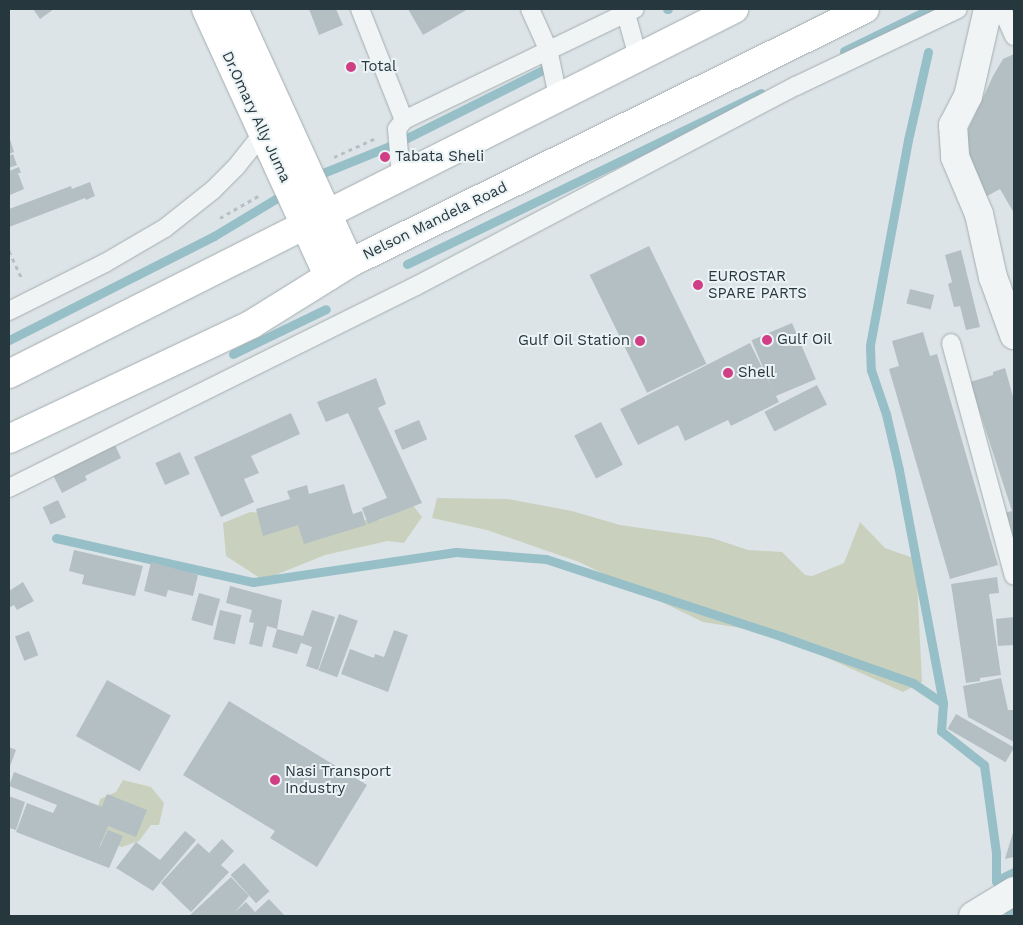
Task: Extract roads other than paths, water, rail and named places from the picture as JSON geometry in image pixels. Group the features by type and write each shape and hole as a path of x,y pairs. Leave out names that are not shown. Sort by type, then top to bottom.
{"main road":[{"name":"Dr.Omary Ally Juma","path":"206,9 263,132 316,220"},
{"name":"Dr.Omary Ally Juma","path":"234,9 316,220"},
{"path":"9,374 734,9"},
{"name":"Nelson Mandela Road","path":"9,439 252,324 339,270 865,9"},
{"path":"316,220 339,270"}],"street":[{"path":"988,9 968,96 953,125 955,157 979,214 994,277 1014,335"},
{"path":"973,916 1014,891"}],"lane":[{"path":"360,9 404,120"},
{"path":"530,9 548,49 558,97"},
{"path":"9,488 416,286 796,86 958,9"},
{"path":"1002,9 1014,36"},
{"path":"401,177 397,129 404,120 630,11 638,57"},
{"path":"9,311 105,263 165,228 213,190 236,167 263,132"},
{"path":"951,343 1014,576"}],"waterway":[{"path":"844,51 930,9"},
{"path":"928,52 908,140 870,346 871,370 886,414 899,470 943,703 941,731 984,765 996,853 996,881 1014,872"},
{"path":"313,177 397,143 543,70"},
{"path":"407,264 761,93"},
{"path":"9,340 214,236 287,192"},
{"path":"233,354 326,309"},
{"path":"56,538 253,582 456,552 546,559 783,637 913,683 943,703"},
{"path":"1009,912 1013,916"}],"place":[{"name":"Total","path":"351,67"},
{"name":"Tabata Sheli","path":"385,157"},
{"name":"EUROSTAR SPARE PARTS","path":"698,285"},
{"name":"Gulf Oil","path":"767,340"},
{"name":"Gulf Oil Station","path":"640,341"},
{"name":"Shell","path":"728,373"},
{"name":"Nasi Transport Industry","path":"275,780"}]}
